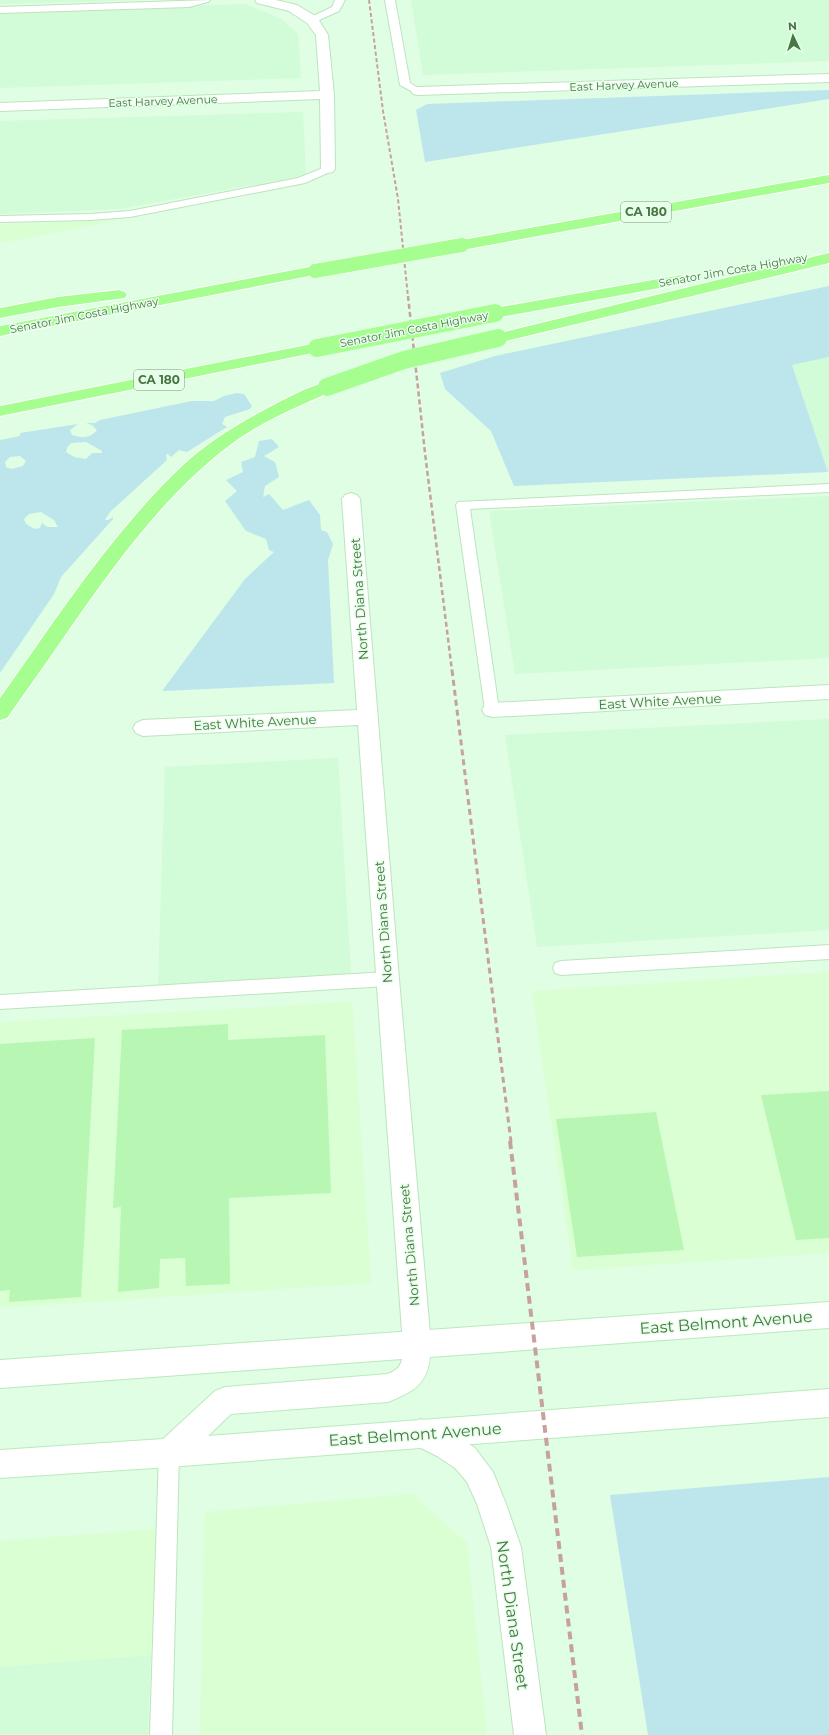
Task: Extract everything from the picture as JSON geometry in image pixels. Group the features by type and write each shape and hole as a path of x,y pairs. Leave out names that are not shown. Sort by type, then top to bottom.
{"highway":[{"name":"Senator Jim Costa Highway","path":"0,331 462,245 829,179"},
{"name":"Senator Jim Costa Highway","path":"0,411 495,313 829,253"},
{"path":"0,713 116,550 142,518 188,470 221,443 249,425 284,406 327,387 404,360 829,258"},
{"path":"0,313 58,302 315,272"}],"street":[{"path":"260,0 294,8 312,20 322,35 327,95 328,169"},
{"name":"East Harvey Avenue","path":"418,91 829,78"},
{"name":"East Harvey Avenue","path":"0,107 327,95"},
{"name":"North Diana Street","path":"169,1453 225,1401 388,1388 404,1382 416,1367 417,1345 387,979 351,499"},
{"name":"East White Avenue","path":"492,710 829,692"},
{"name":"East White Avenue","path":"143,728 368,716"},
{"name":"East Belmont Avenue","path":"0,1374 829,1314"},
{"name":"East Belmont Avenue","path":"0,1464 169,1453 829,1403"},
{"name":"North Diana Street","path":"421,1433 447,1445 470,1463 487,1490 506,1547 530,1735"}],"lane":[{"path":"0,10 188,4 205,0"},
{"path":"312,20 336,9 340,0"},
{"path":"390,0 405,85 418,91"},
{"path":"0,219 90,217 130,214 301,181 328,169"},
{"path":"492,710 463,505 829,488"},
{"path":"561,968 829,952"},
{"path":"0,1002 387,979"},
{"path":"161,1735 169,1453"}],"shaded area":[{"path":"0,0 143,0 0,4"},
{"path":"411,0 829,0 829,61 423,75"},
{"path":"245,4 280,18 298,34 301,78 0,88 0,11"},
{"path":"829,90 829,99 425,162 416,110 427,104"},
{"path":"303,112 306,175 120,209 0,214 0,121"},
{"path":"121,220 0,243 0,224"},
{"path":"829,286 829,357 792,365 828,472 514,486 491,431 445,389 440,373 495,356"},
{"path":"829,357 829,472 828,472 792,365"},
{"path":"237,393 244,394 252,406 250,409 225,417 222,424 227,427 187,452 179,450 171,457 168,454 166,455 167,460 110,512 105,520 113,517 113,519 61,577 54,594 0,673 0,440 20,436 20,433 78,424 70,430 72,435 86,437 92,435 97,430 92,425 86,423 95,423 100,420 192,401 214,401 224,396","holes":["86,442 102,451 102,453 92,453 86,459 74,457 66,452 71,443","20,456 26,461 23,466 11,469 6,467 5,462 10,457","41,512 54,520 58,527 47,527 42,523 40,528 35,529 26,524 24,519 29,514"]},
{"path":"272,439 279,447 264,456 275,462 279,477 265,486 263,497 269,494 283,510 309,500 320,515 321,530 327,532 333,544 328,560 334,683 162,691 245,579 274,552 269,550 266,539 246,531 225,501 237,491 226,480 243,472 241,462 255,457 259,441"},
{"path":"829,496 829,658 515,674 489,511"},
{"path":"829,719 829,930 537,947 505,735"},
{"path":"338,758 351,974 158,986 165,767"},
{"path":"829,972 829,1253 573,1270 532,991"},
{"path":"352,1002 371,1281 369,1283 0,1308 0,1022"},
{"path":"829,1477 829,1735 648,1735 610,1495"},
{"path":"412,1494 467,1543 487,1735 200,1735 205,1512"},
{"path":"157,1529 151,1655 0,1667 0,1541"},
{"path":"151,1655 148,1735 0,1735 0,1667"}],"building":[{"path":"228,1024 228,1040 325,1035 331,1193 229,1198 230,1284 186,1286 185,1258 160,1259 159,1288 118,1292 121,1207 113,1208 122,1030"},
{"path":"95,1038 81,1297 9,1302 10,1290 0,1291 0,1044"},
{"path":"829,1091 829,1238 796,1240 761,1095"},
{"path":"656,1112 684,1250 577,1257 556,1119"}],"railway":[{"path":"369,0 383,111 398,199 408,297"},
{"path":"408,296 425,453 452,671"},
{"path":"452,670 511,1142"},
{"path":"510,1141 582,1735"}]}
